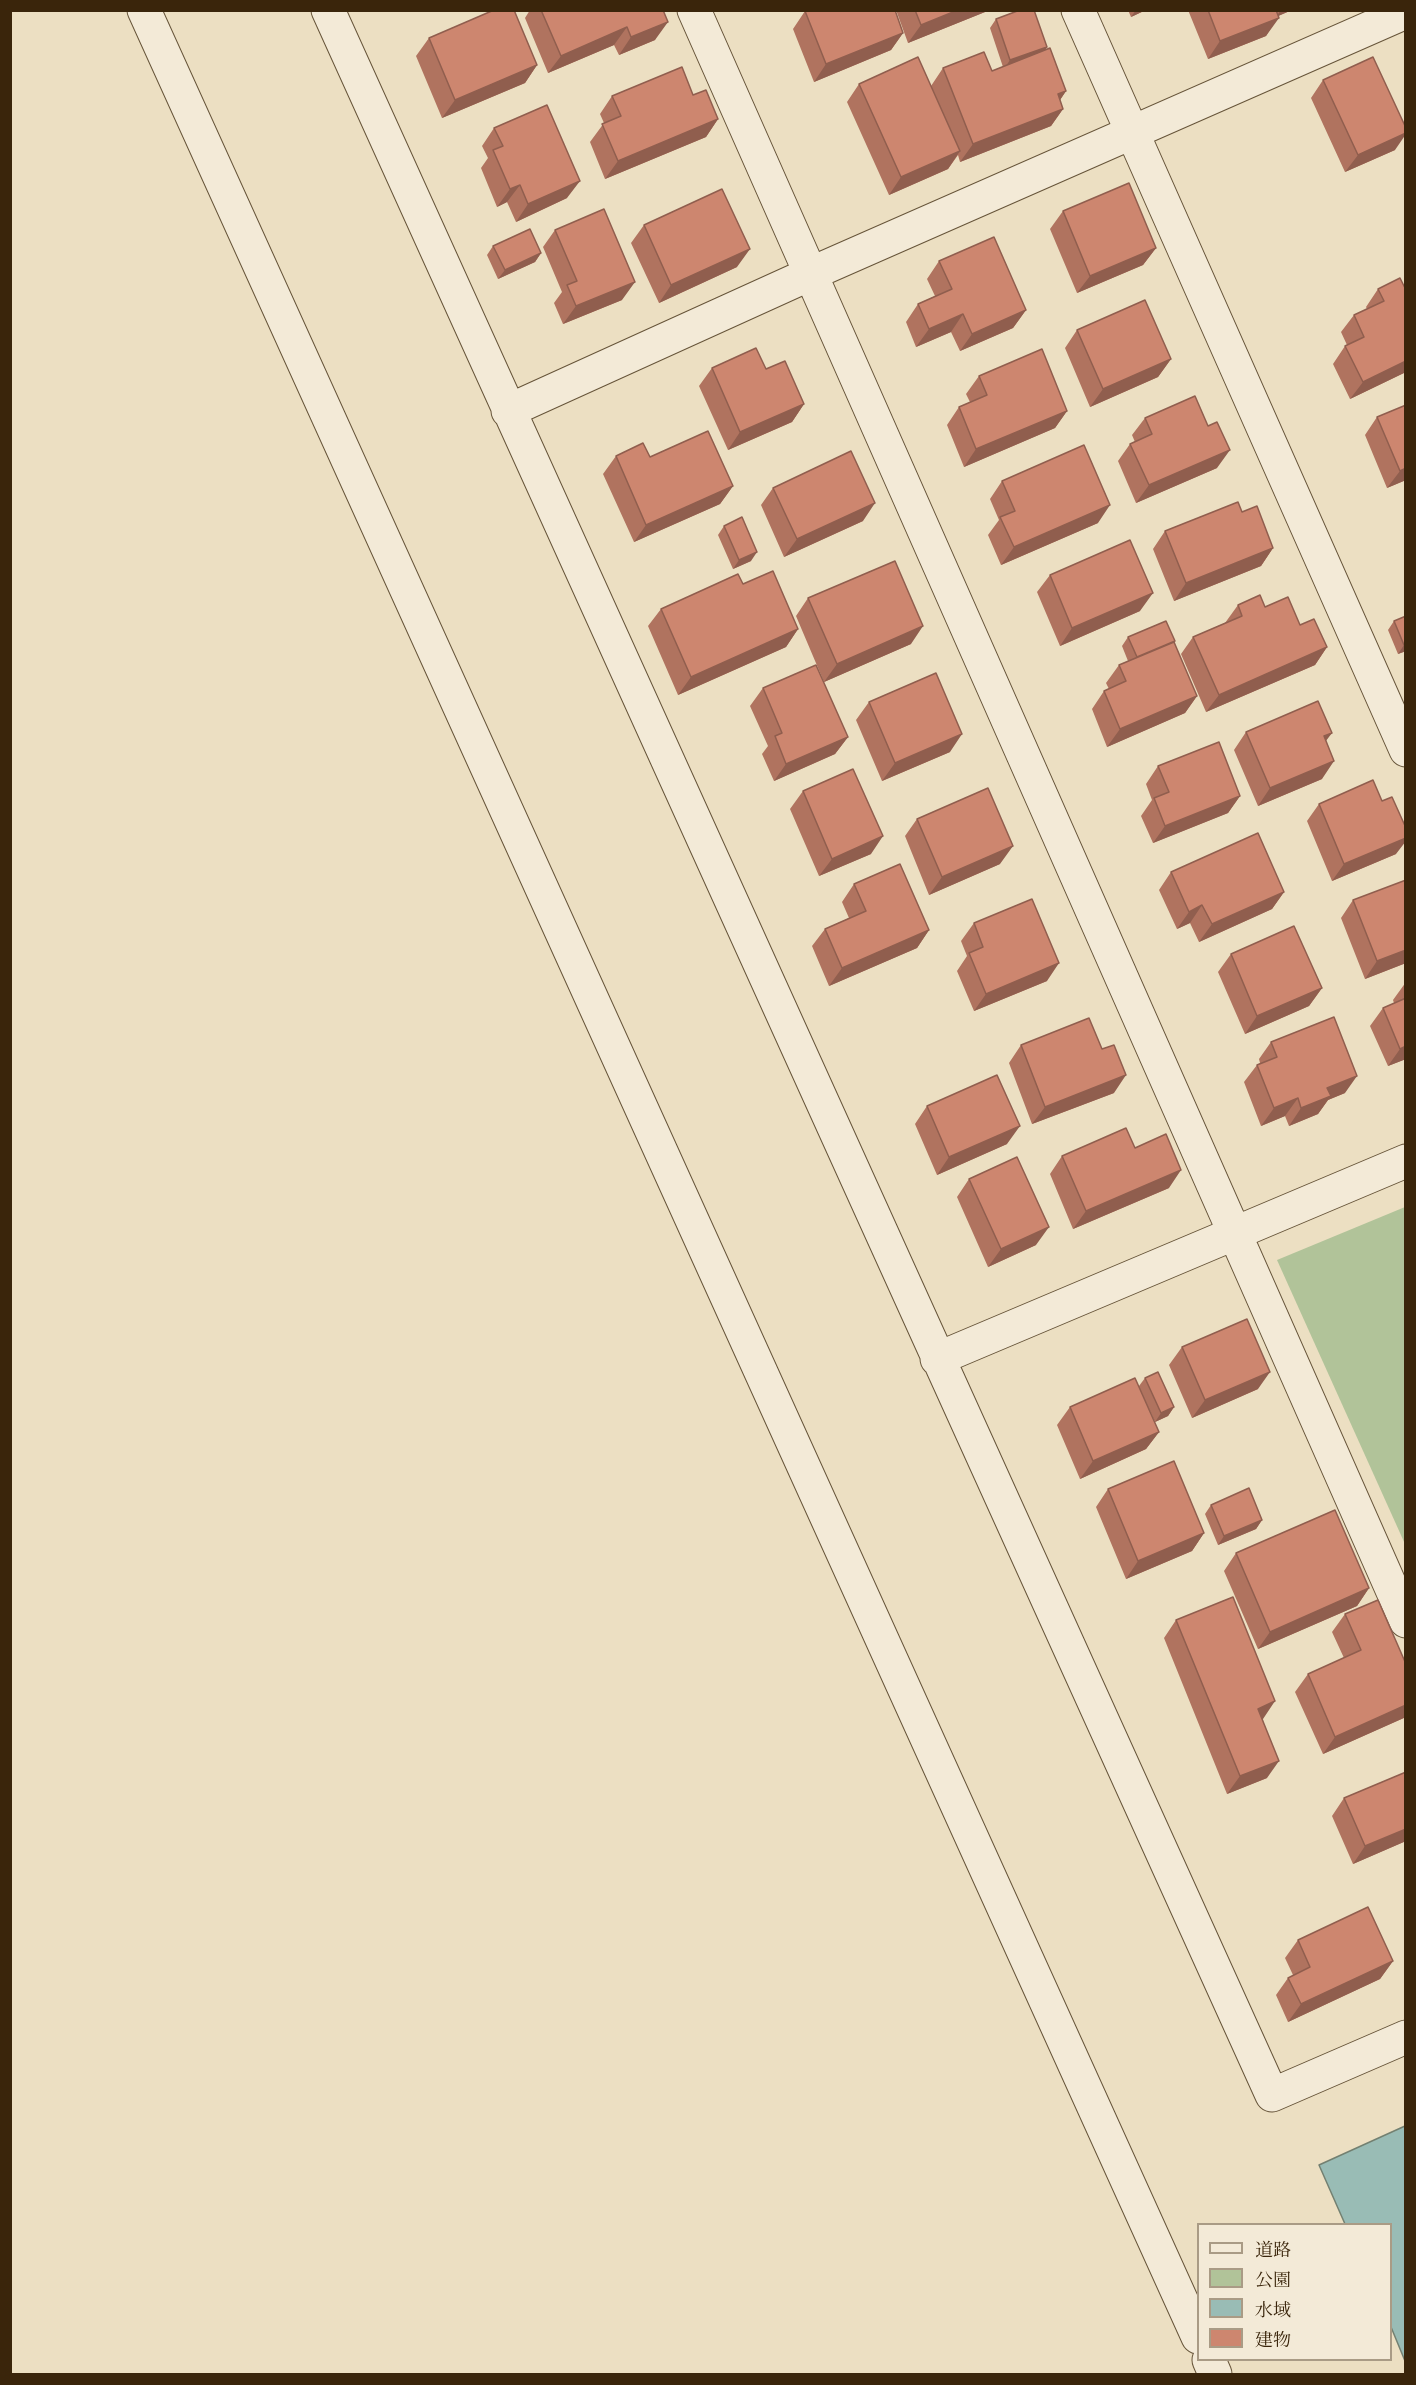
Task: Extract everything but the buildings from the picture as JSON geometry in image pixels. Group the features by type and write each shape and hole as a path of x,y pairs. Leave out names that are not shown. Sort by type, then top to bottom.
{"street":[{"path":"144,10 1197,2335"},
{"path":"328,10 1272,2095 1406,2037"},
{"path":"694,10 1406,1621"},
{"path":"1078,10 1406,750"},
{"path":"508,411 810,274 1406,12"},
{"path":"937,1359 1406,1161"}],"green space":[{"path":"1405,1207 1405,1544 1277,1260"}],"water":[{"path":"1405,2126 1405,2361 1392,2329 1392,2223 1345,2223 1319,2165"}]}
